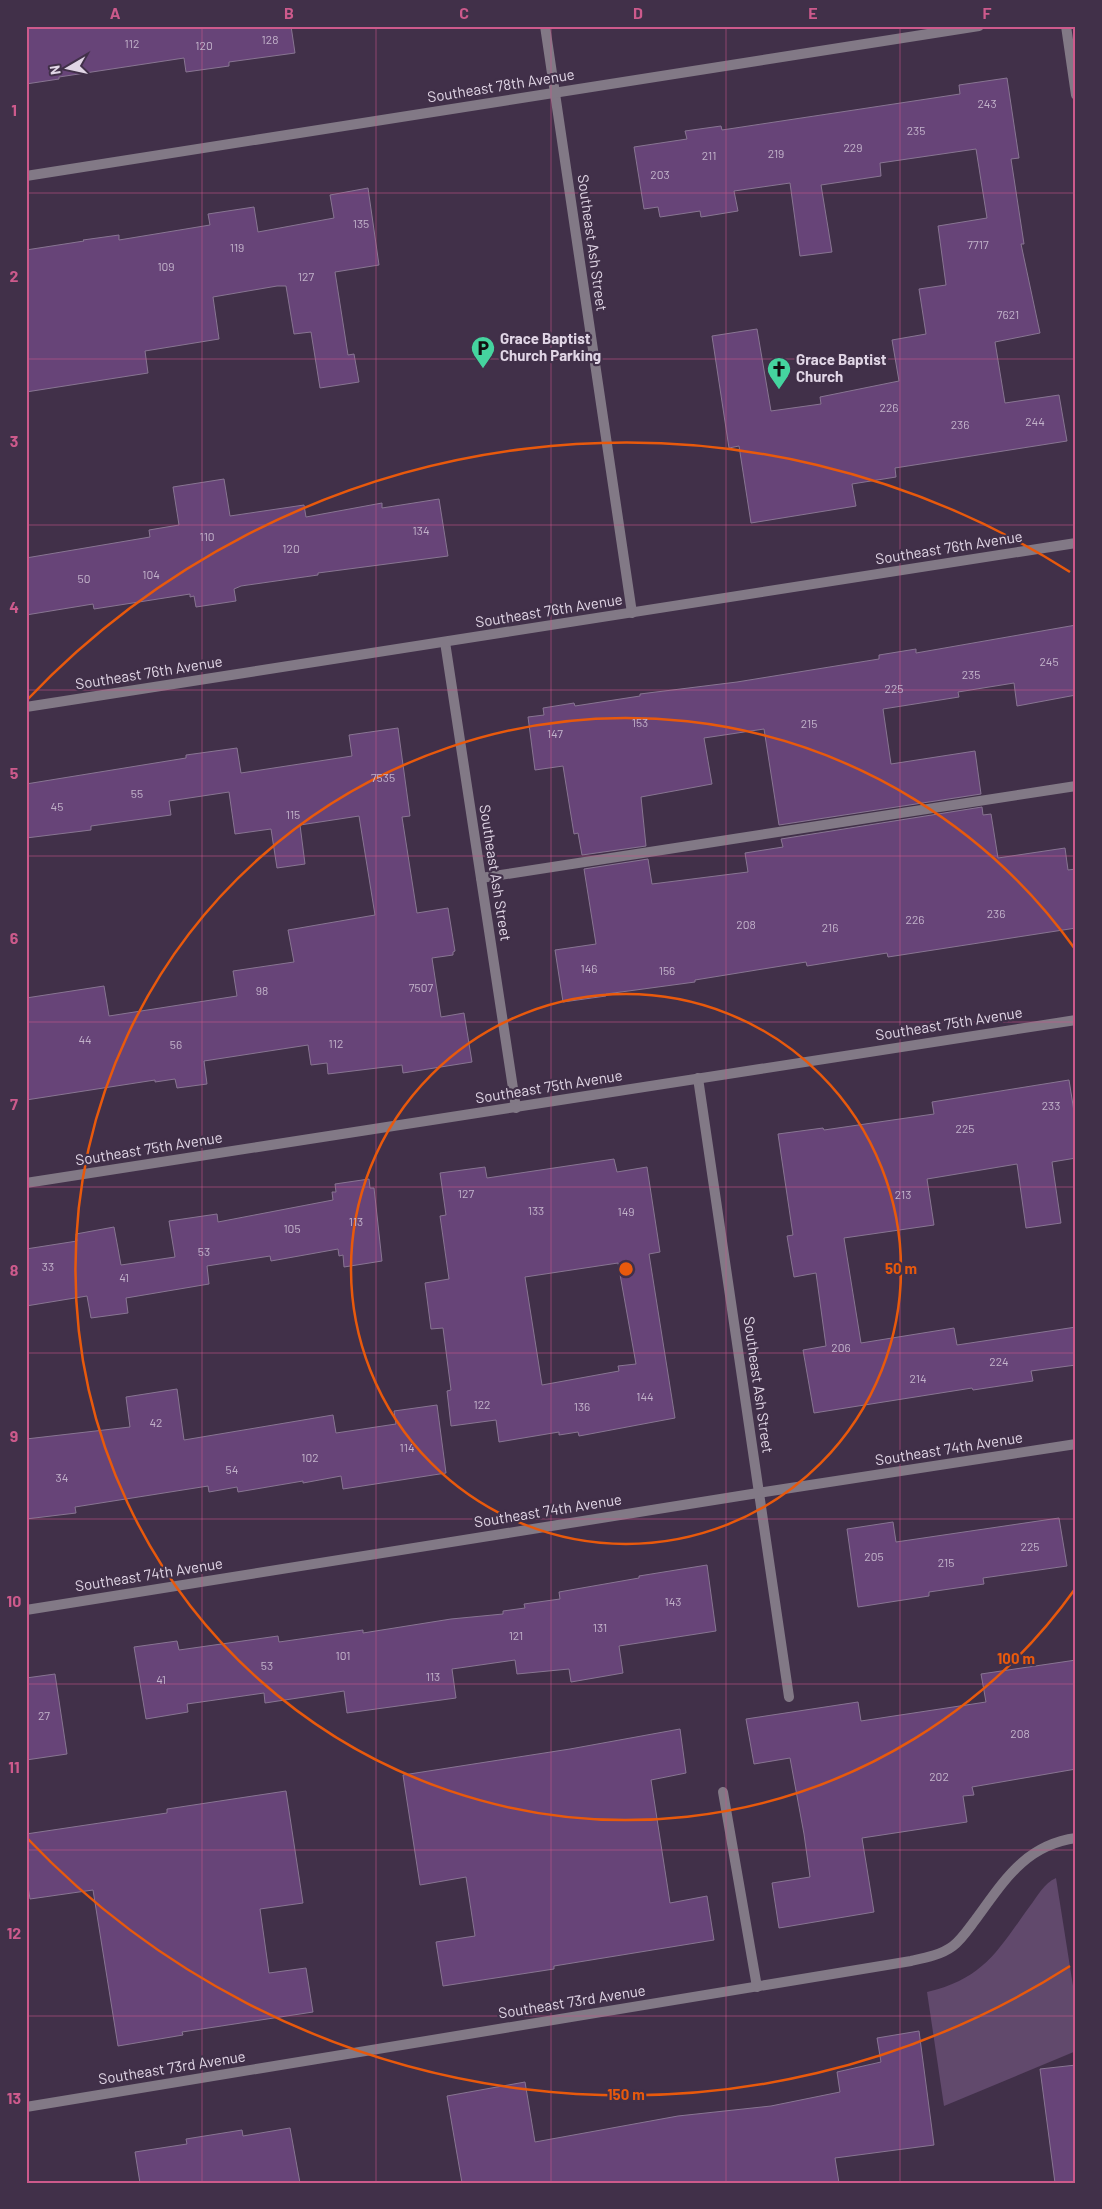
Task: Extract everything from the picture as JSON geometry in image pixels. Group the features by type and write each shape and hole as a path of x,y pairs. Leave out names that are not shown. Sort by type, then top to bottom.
{"street":[{"name":"Southeast Ash Street","path":"545,26 632,613"},
{"name":"Southeast 78th Avenue","path":"26,176 980,26"},
{"path":"1066,26 1076,95"},
{"name":"Southeast 76th Avenue","path":"26,707 1076,543"},
{"name":"Southeast Ash Street","path":"445,642 516,1108"},
{"path":"481,878 1076,786"},
{"name":"Southeast 75th Avenue","path":"26,1183 1076,1020"},
{"name":"Southeast Ash Street","path":"698,1078 789,1697"},
{"name":"Southeast 74th Avenue","path":"26,1610 1076,1444"},
{"path":"723,1792 757,1987"},
{"name":"Southeast 73rd Avenue","path":"26,2107 757,1987 911,1961 936,1955 954,1946 1013,1869 1035,1851 1061,1840 1076,1838"}],"shaded area":[{"path":"1056,1878 1076,2005 1076,2051 944,2106 927,1992 963,1979 988,1961 1041,1890"}],"building":[{"path":"26,26 291,26 295,53 229,62 229,66 186,72 184,58 59,77 59,79 26,84"},
{"path":"1007,78 1019,158 1011,159 1024,244 1021,244 1040,333 995,342 1005,403 1059,395 1067,441 895,468 896,477 852,484 856,506 751,523 739,446 729,448 712,336 757,329 771,411 821,404 820,397 899,381 892,340 926,334 919,289 946,285 938,226 987,218 976,149 880,163 881,176 821,185 832,252 800,256 790,183 734,191 738,211 701,217 700,211 660,217 658,207 644,209 634,147 687,139 685,131 721,126 722,130 960,94 959,85"},
{"path":"368,188 379,265 335,272 348,355 354,354 359,382 320,388 311,332 294,334 286,286 277,286 213,297 219,339 145,351 148,373 26,392 26,250 119,235 119,240 210,225 208,214 254,207 258,232 334,218 330,195"},
{"path":"224,479 230,516 304,505 306,517 382,503 382,508 439,499 448,556 318,573 318,575 241,586 234,589 236,601 196,607 194,596 190,597 190,594 94,609 93,604 26,615 26,558 150,537 149,530 179,525 173,487"},
{"path":"1076,625 1076,695 1017,706 1014,683 958,692 959,697 883,709 891,764 975,751 981,794 779,825 764,729 704,738 712,784 641,797 646,846 582,855 578,833 574,834 563,766 535,770 528,717 544,715 543,708 574,703 575,706 640,696 640,694 737,682 879,659 879,655 916,649 916,653"},
{"path":"398,728 410,816 402,817 417,913 448,908 455,951 453,955 432,958 441,1017 464,1013 472,1062 403,1073 402,1065 328,1074 327,1063 311,1065 308,1045 204,1061 207,1084 177,1088 175,1079 155,1082 155,1080 26,1100 26,998 104,986 109,1016 237,996 233,971 294,962 288,930 375,915 359,816 300,825 305,864 277,868 271,829 235,834 229,792 169,801 171,815 91,826 91,830 26,838 26,784 186,758 186,755 237,748 241,773 352,756 349,735"},
{"path":"982,807 983,815 991,814 998,858 1065,848 1068,870 1076,869 1076,928 888,957 887,953 807,966 806,962 695,980 695,982 563,1002 555,950 596,944 584,869 648,859 652,884 748,872 745,853 783,847 781,839"},
{"path":"1069,1080 1076,1124 1076,1158 1052,1162 1061,1223 1026,1228 1017,1164 927,1179 934,1225 844,1238 861,1343 954,1328 957,1345 1076,1327 1076,1365 1031,1371 1033,1381 973,1390 972,1388 814,1413 803,1350 826,1346 816,1273 794,1277 787,1236 793,1235 778,1134 823,1128 824,1130 934,1114 932,1102"},
{"path":"614,1159 617,1172 647,1167 660,1252 649,1254 675,1418 579,1436 578,1432 559,1435 559,1432 499,1442 496,1420 451,1426 447,1391 451,1390 443,1328 431,1329 425,1283 449,1279 440,1216 446,1215 440,1173 485,1167 487,1178","holes":["618,1263 636,1364 618,1366 619,1371 542,1385 525,1277"]},
{"path":"369,1179 370,1188 374,1188 382,1261 344,1267 343,1255 339,1256 338,1249 271,1261 270,1256 207,1266 209,1284 126,1298 128,1313 91,1318 87,1296 26,1306 26,1249 77,1241 76,1234 114,1227 121,1265 175,1257 169,1221 217,1214 218,1222 333,1200 332,1192 336,1192 335,1184"},
{"path":"177,1389 184,1440 333,1415 336,1433 396,1424 394,1411 437,1405 446,1473 343,1489 341,1476 238,1492 237,1487 209,1492 208,1486 75,1507 76,1513 26,1519 26,1439 130,1427 126,1397"},
{"path":"1059,1518 1067,1566 983,1578 984,1584 929,1592 929,1596 858,1607 847,1529 893,1522 896,1542"},
{"path":"707,1565 716,1631 619,1646 623,1673 571,1682 569,1669 517,1674 515,1660 452,1669 456,1698 347,1713 344,1691 265,1703 264,1693 187,1704 188,1712 146,1719 134,1647 177,1641 179,1650 278,1636 279,1642 503,1614 503,1611 525,1608 524,1604 560,1599 559,1592"},
{"path":"1076,1660 1076,1769 972,1787 974,1795 963,1796 967,1822 862,1838 874,1912 779,1928 772,1883 810,1877 804,1834 790,1758 754,1764 746,1719 858,1702 861,1721 986,1702 981,1674"},
{"path":"55,1674 67,1754 26,1760 26,1678"},
{"path":"680,1729 686,1773 651,1780 670,1903 707,1896 714,1940 554,1966 554,1969 443,1986 436,1942 475,1936 466,1877 420,1885 403,1775 570,1749"},
{"path":"286,1791 303,1903 260,1909 269,1973 306,1968 313,2012 182,2032 183,2035 118,2046 93,1890 30,1899 26,1874 26,1834 167,1813 167,1809"},
{"path":"919,2031 934,2145 835,2158 839,2183 462,2183 447,2096 525,2082 535,2142 678,2116 771,2106 840,2092 837,2072 881,2062 877,2038"},
{"path":"1076,2065 1076,2183 1055,2183 1040,2069"},
{"path":"290,2128 300,2183 140,2183 135,2152 187,2144 186,2139 242,2130 243,2136"}],"place":[{"name":"Grace Baptist Church Parking","path":"483,369"},
{"name":"Grace Baptist Church","path":"779,390"}]}
